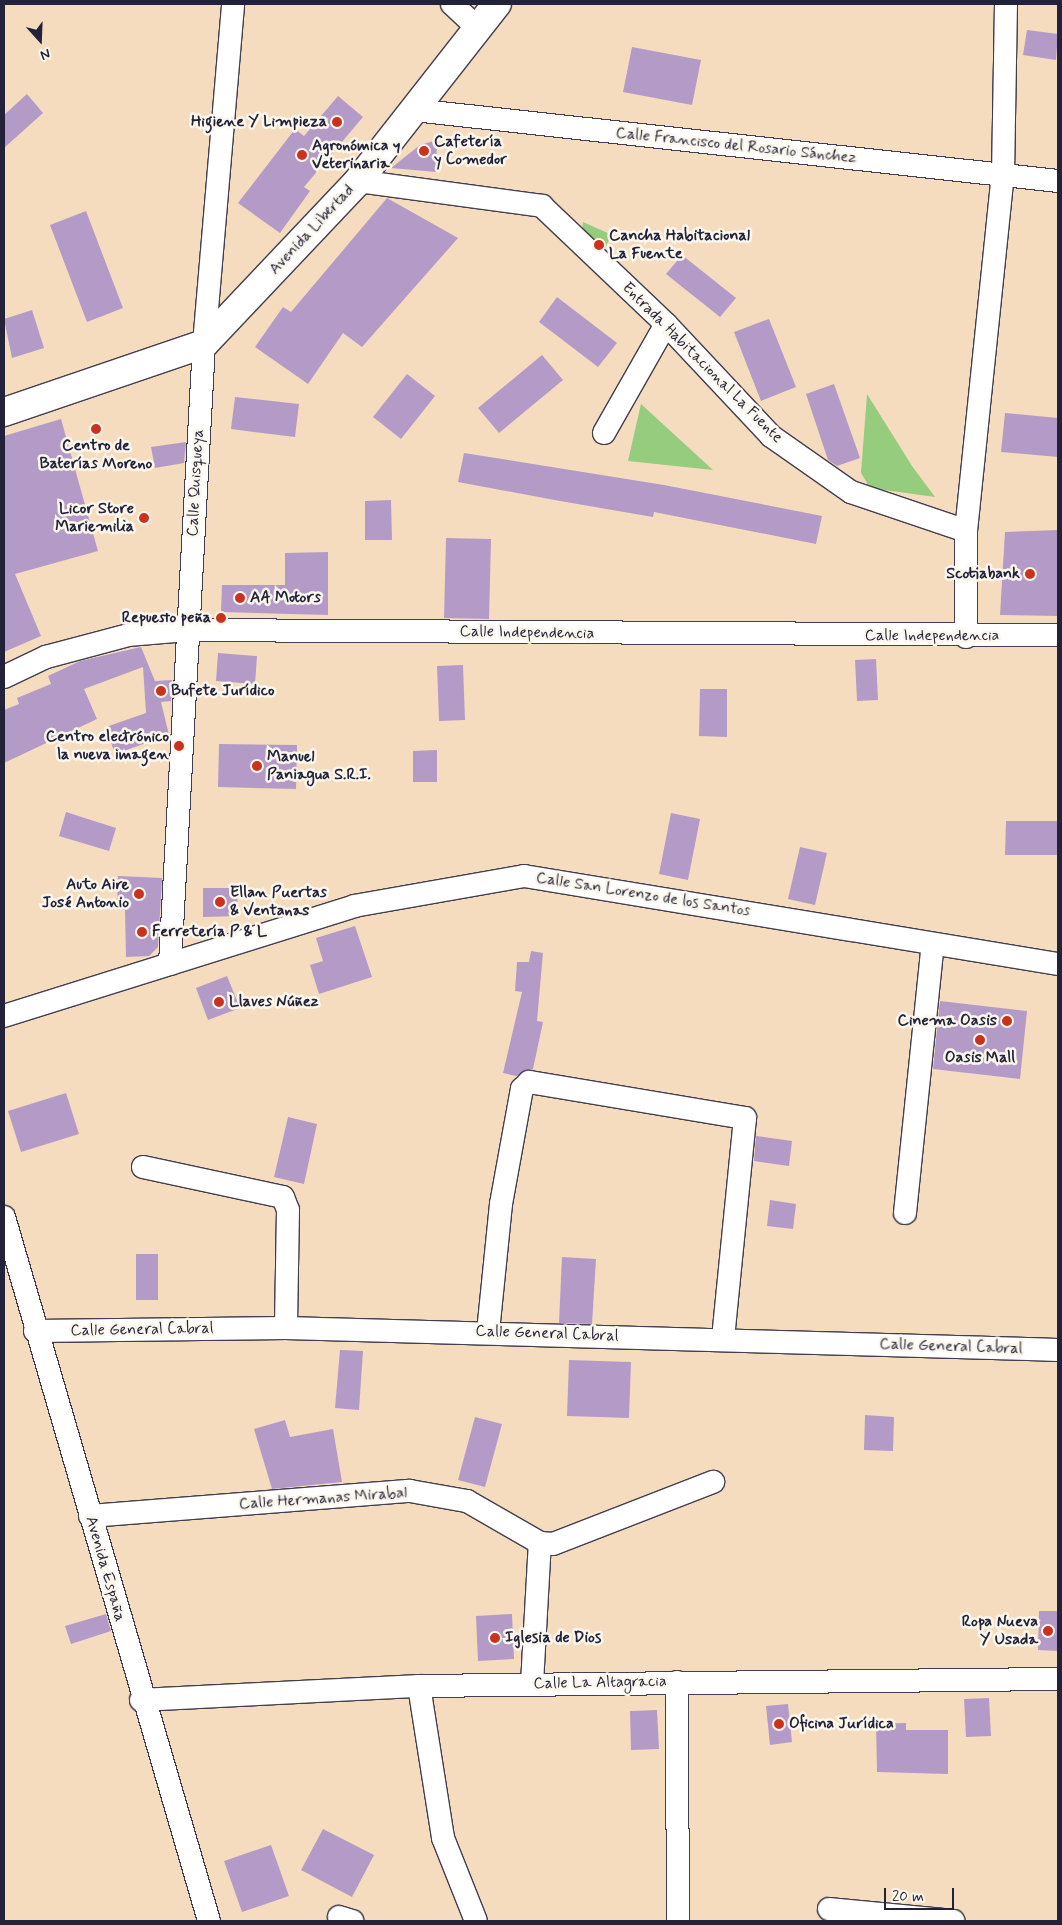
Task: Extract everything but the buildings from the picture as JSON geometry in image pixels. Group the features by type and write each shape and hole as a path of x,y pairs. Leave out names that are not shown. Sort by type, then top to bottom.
{"main road":[{"name":"Avenida Libertad","path":"204,344 358,181 497,4"},
{"path":"4,412 204,344"}],"street":[{"name":"Calle Quisqueya","path":"170,964 204,344 233,4"},
{"path":"452,4 478,28"},
{"path":"966,636 966,531 1003,175 1006,4"},
{"name":"Calle Francisco del Rosario Sánchez","path":"414,110 1058,181"},
{"name":"Entrada Habitacional La Fuente","path":"358,181 542,206 666,324 771,436 851,492 966,531"},
{"path":"604,433 666,324"},
{"name":"Calle Independencia","path":"4,678 46,657 128,635 187,630 966,636 1058,635"},
{"name":"Calle San Lorenzo de los Santos","path":"4,1016 354,906 524,876 725,906 932,944 1058,964"},
{"path":"905,1213 932,944"},
{"path":"488,1332 501,1204 522,1089 529,1082 745,1118 723,1339"},
{"path":"143,1167 283,1197 288,1210 286,1328"},
{"name":"Avenida España","path":"4,1220 141,1700 208,1921"},
{"name":"Calle General Cabral","path":"35,1331 286,1328 488,1332 1058,1350"},
{"path":"532,1684 540,1543 565,1540 713,1482"},
{"name":"Calle Hermanas Mirabal","path":"90,1516 410,1491 467,1501 540,1543"},
{"name":"Calle La Altagracia","path":"141,1700 419,1686 1058,1679"},
{"path":"677,1682 678,1921"},
{"path":"419,1686 443,1838 476,1921"},
{"path":"830,1909 953,1921"}],"green space":[{"name":"Cancha Habitacional La Fuente","path":"583,222 612,235 601,255 581,235"},
{"path":"867,394 912,466 935,497 870,488 861,473"},
{"path":"641,404 713,470 628,461"}],"place":[{"name":"Higiene Y Limpieza","path":"337,122"},
{"name":"Cafetería y Comedor","path":"424,151"},
{"name":"Agronómica y Veterinaria","path":"302,155"},
{"name":"Cancha Habitacional La Fuente","path":"599,245"},
{"name":"Centro de Baterías Moreno","path":"96,429"},
{"name":"Licor Store Mariemilia","path":"144,518"},
{"name":"Scotiabank","path":"1030,574"},
{"name":"AA Motors","path":"240,598"},
{"name":"Repuesto peña","path":"221,618"},
{"name":"Bufete Jurídico","path":"161,691"},
{"name":"Centro electrónico la nueva imagen","path":"179,746"},
{"name":"Manuel Paniagua S.R.I.","path":"257,766"},
{"name":"Auto Aire José Antonio","path":"139,894"},
{"name":"Ellan Puertas & Ventanas","path":"220,902"},
{"name":"Ferretería P & L","path":"142,932"},
{"name":"Llaves Núñez","path":"219,1002"},
{"name":"Cinema Oasis","path":"1007,1021"},
{"name":"Oasis Mall","path":"980,1040"},
{"name":"Ropa Nueva Y Usada","path":"1048,1631"},
{"name":"Iglesia de Dios","path":"495,1638"},
{"name":"Oficina Jurídica","path":"779,1724"}]}
